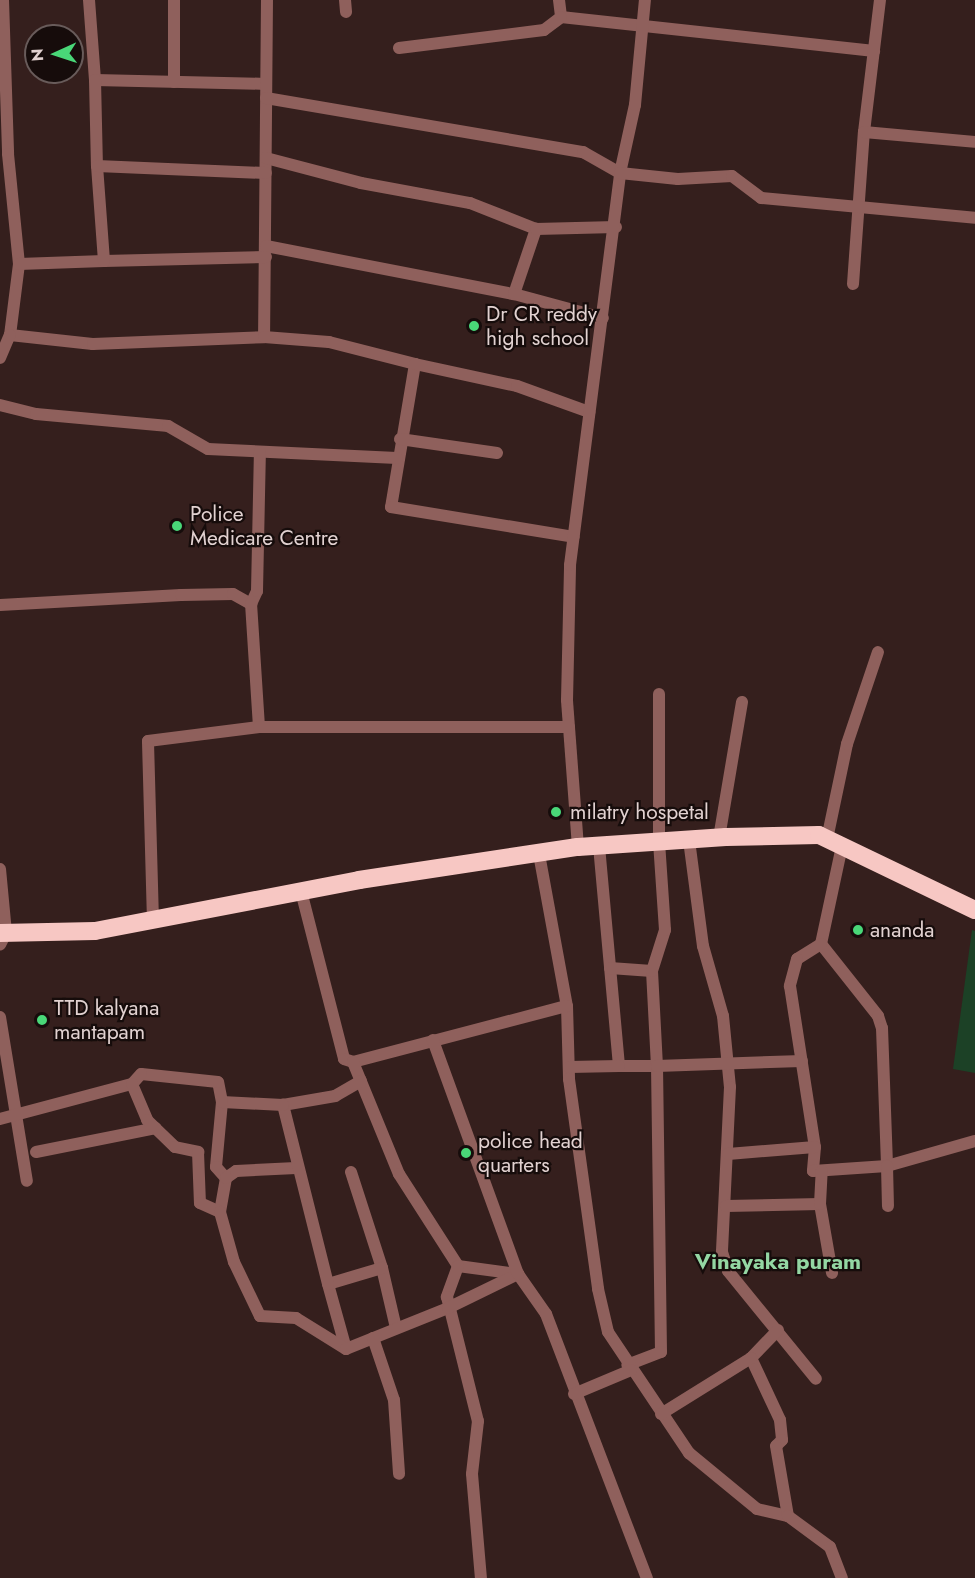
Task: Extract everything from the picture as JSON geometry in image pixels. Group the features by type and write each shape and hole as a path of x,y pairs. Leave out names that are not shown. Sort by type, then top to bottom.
{"highway":[{"path":"2,937 95,931 302,895 359,880 578,848 719,838 819,836 975,910"}],"street":[{"path":"0,358 10,335 19,264 5,182 3,0"},
{"path":"89,0 104,261"},
{"path":"174,0 174,82"},
{"path":"264,337 267,0"},
{"path":"559,0 561,17"},
{"path":"578,848 569,727 570,565 616,226 620,173 635,105 645,0"},
{"path":"853,284 864,132 880,0"},
{"path":"399,48 544,30 561,17 642,23 874,51"},
{"path":"95,80 266,84"},
{"path":"266,98 583,152 620,173 678,179 732,176 760,198 860,205 975,218"},
{"path":"864,132 975,142"},
{"path":"266,158 361,183 470,203 536,229 616,226"},
{"path":"98,166 266,173"},
{"path":"514,294 536,229"},
{"path":"19,264 266,251 514,294 603,318"},
{"path":"10,335 93,344 264,337 329,342 415,364 517,386 589,412"},
{"path":"415,364 400,439 391,507 574,537"},
{"path":"0,405 36,414 168,426 208,450 397,458"},
{"path":"400,439 497,453"},
{"path":"259,727 251,604 257,591 260,452"},
{"path":"0,605 181,594 233,594 251,604"},
{"path":"878,652 848,744 821,944 878,1016 882,1028 888,1206"},
{"path":"573,1394 661,1352 657,1066 652,971 665,930 659,842 659,694"},
{"path":"719,838 741,702"},
{"path":"153,921 148,741 259,727 569,727"},
{"path":"689,840 695,900 723,1016 728,1064 728,1154 722,1252 728,1271 816,1379"},
{"path":"599,846 619,1066"},
{"path":"539,854 567,1006 569,1067 598,1289 608,1332 629,1367 689,1453 732,1491 757,1509 788,1516 830,1547 842,1578"},
{"path":"0,868 2,937"},
{"path":"302,895 344,1059 353,1062 567,1006"},
{"path":"821,944 797,959 790,986 815,1147 813,1171 887,1166 975,1141"},
{"path":"610,968 652,971"},
{"path":"0,1017 27,1181"},
{"path":"433,1040 518,1274 546,1314 573,1394 647,1578"},
{"path":"569,1067 802,1061"},
{"path":"353,1062 399,1174 458,1266 518,1274"},
{"path":"0,1119 132,1084 141,1074 218,1082 222,1102 216,1167 226,1178"},
{"path":"222,1102 284,1106 335,1096 361,1081"},
{"path":"132,1084 156,1128 175,1147 198,1152 200,1203 220,1212"},
{"path":"284,1106 296,1168 346,1349"},
{"path":"36,1152 156,1128"},
{"path":"728,1154 815,1147"},
{"path":"296,1168 236,1171 226,1178 220,1212 234,1262 260,1316 296,1318 346,1349"},
{"path":"822,1171 820,1204 832,1273"},
{"path":"351,1172 382,1268 396,1328"},
{"path":"726,1206 820,1204"},
{"path":"458,1266 447,1297 478,1421 472,1474 481,1578"},
{"path":"327,1284 382,1268"},
{"path":"346,1349 448,1308 518,1274"},
{"path":"661,1414 752,1358 778,1330"},
{"path":"373,1338 394,1400 399,1474"},
{"path":"752,1358 780,1420 782,1440 776,1446 788,1516"}],"green space":[{"path":"972,930 975,931 975,1073 953,1069"}],"place":[{"name":"Dr CR reddy high school","path":"474,326"},
{"name":"Police Medicare Centre","path":"177,526"},
{"name":"milatry hospetal","path":"556,812"},
{"name":"ananda","path":"858,930"},
{"name":"TTD kalyana mantapam","path":"42,1020"},
{"name":"police head quarters","path":"466,1153"}],"district":[{"name":"Vinayaka puram","path":"778,1262"}]}
